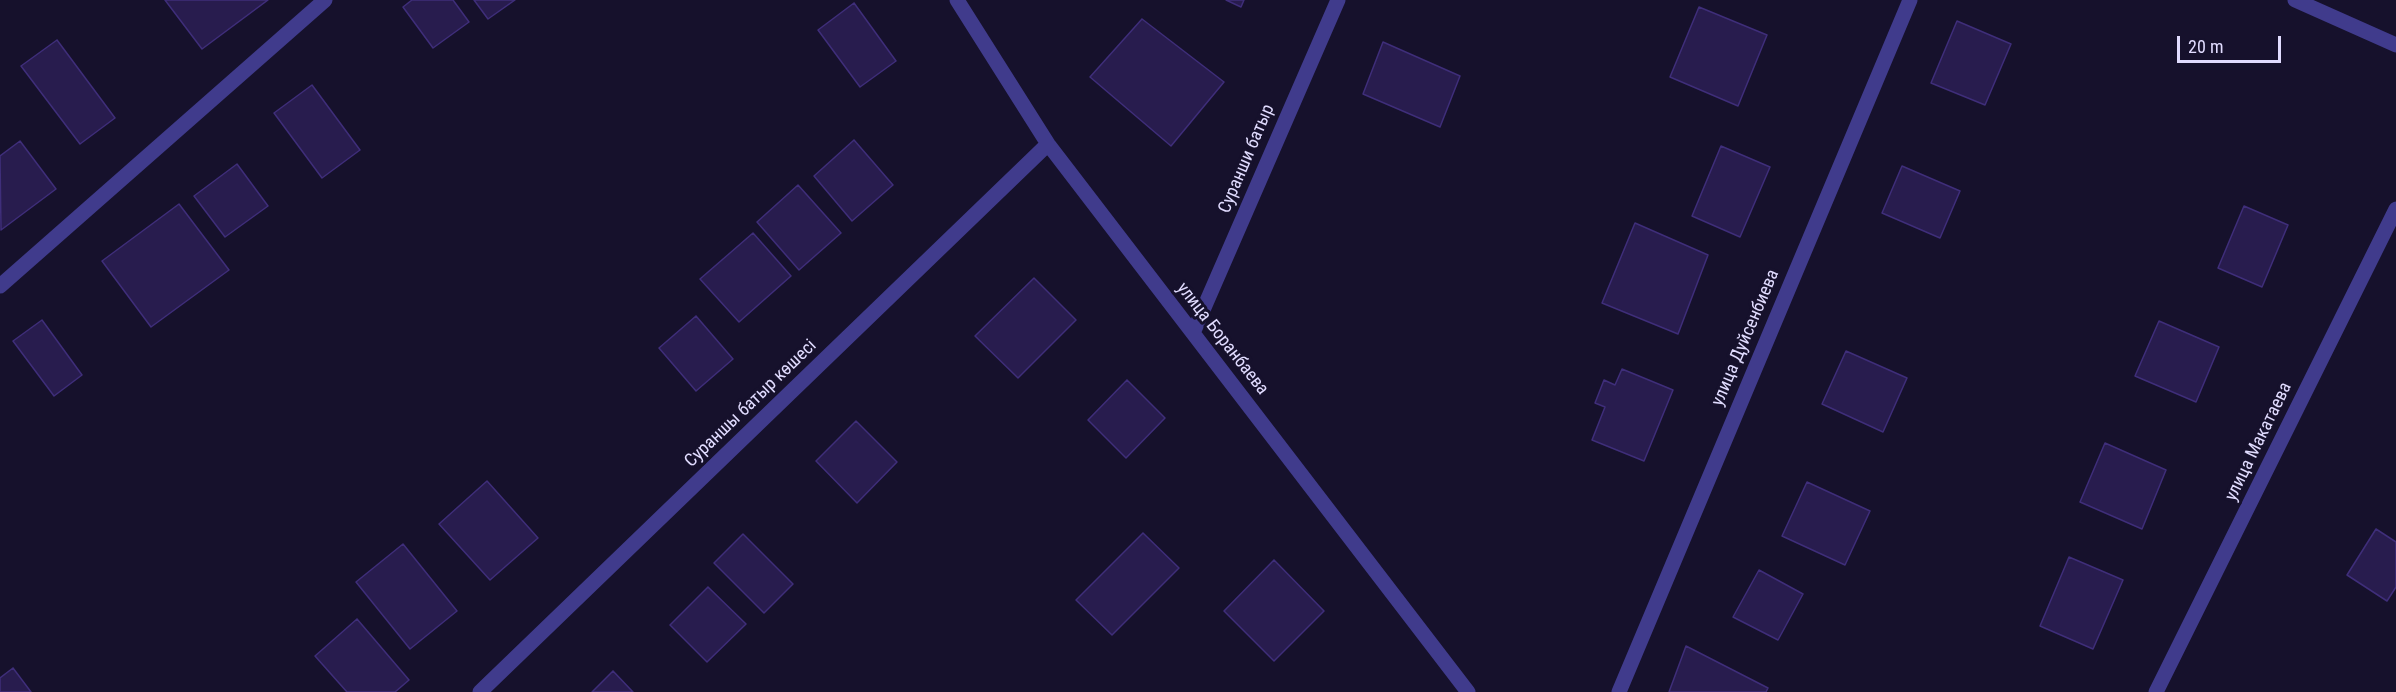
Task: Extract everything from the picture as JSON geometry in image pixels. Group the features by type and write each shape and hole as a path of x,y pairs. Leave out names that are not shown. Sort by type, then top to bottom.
{"street":[{"path":"0,286 325,0"},
{"name":"улица Боранбаева","path":"957,0 1048,144 1465,691"},
{"name":"Суранши батыр","path":"1193,333 1338,0"},
{"name":"улица Дуйсенбиева","path":"1619,692 1910,0"},
{"path":"2295,0 2396,45"},
{"name":"Сураншы батыр көшесі","path":"480,692 1048,144"},
{"name":"улица Макатаева","path":"2156,692 2396,209"}],"building":[{"path":"165,0 268,0 202,49"},
{"path":"412,0 453,0 469,22 433,48 403,7"},
{"path":"474,0 515,0 488,19"},
{"path":"1226,0 1244,0 1241,7"},
{"path":"854,3 896,61 860,87 818,30"},
{"path":"1699,7 1767,35 1738,106 1670,77"},
{"path":"1142,19 1224,82 1171,146 1090,77"},
{"path":"1957,21 2011,44 1985,105 1931,83"},
{"path":"57,40 115,118 80,144 21,66"},
{"path":"1383,42 1460,76 1440,127 1363,94"},
{"path":"312,85 360,150 322,178 274,113"},
{"path":"854,140 893,185 852,221 814,176"},
{"path":"20,141 56,189 1,230 0,156"},
{"path":"1721,146 1770,167 1740,237 1692,216"},
{"path":"237,164 268,206 225,237 194,196"},
{"path":"1902,166 1960,191 1940,238 1882,213"},
{"path":"798,185 841,233 799,270 757,222"},
{"path":"179,204 229,270 151,327 102,261"},
{"path":"2244,206 2288,225 2262,287 2218,268"},
{"path":"1635,223 1708,255 1678,334 1602,303"},
{"path":"753,233 791,276 739,322 700,279"},
{"path":"1034,278 1076,320 1018,378 975,336"},
{"path":"696,316 733,359 696,391 659,348"},
{"path":"42,320 82,375 54,396 13,341"},
{"path":"2159,321 2219,347 2196,402 2135,376"},
{"path":"1846,351 1907,378 1883,432 1822,404"},
{"path":"1622,369 1673,390 1644,461 1592,440 1605,407 1595,403 1604,380 1615,385"},
{"path":"1127,380 1165,418 1126,458 1088,420"},
{"path":"856,421 897,462 857,503 816,461"},
{"path":"2105,443 2166,470 2142,529 2080,502"},
{"path":"487,481 538,538 490,580 439,524"},
{"path":"1807,482 1870,511 1845,565 1782,536"},
{"path":"2376,529 2396,542 2396,587 2387,601 2347,575"},
{"path":"1143,533 1179,568 1112,635 1076,600"},
{"path":"743,534 793,584 764,613 714,563"},
{"path":"403,544 457,611 410,649 356,582"},
{"path":"2069,557 2123,580 2093,649 2040,626"},
{"path":"1274,560 1324,611 1274,661 1224,611"},
{"path":"1759,570 1803,594 1778,640 1733,617"},
{"path":"708,587 746,624 707,662 670,625"},
{"path":"357,619 409,680 395,692 347,692 315,656"},
{"path":"1686,646 1768,688 1766,692 1669,692"},
{"path":"13,668 31,692 0,692 0,678"},
{"path":"613,671 633,692 592,692"}]}
